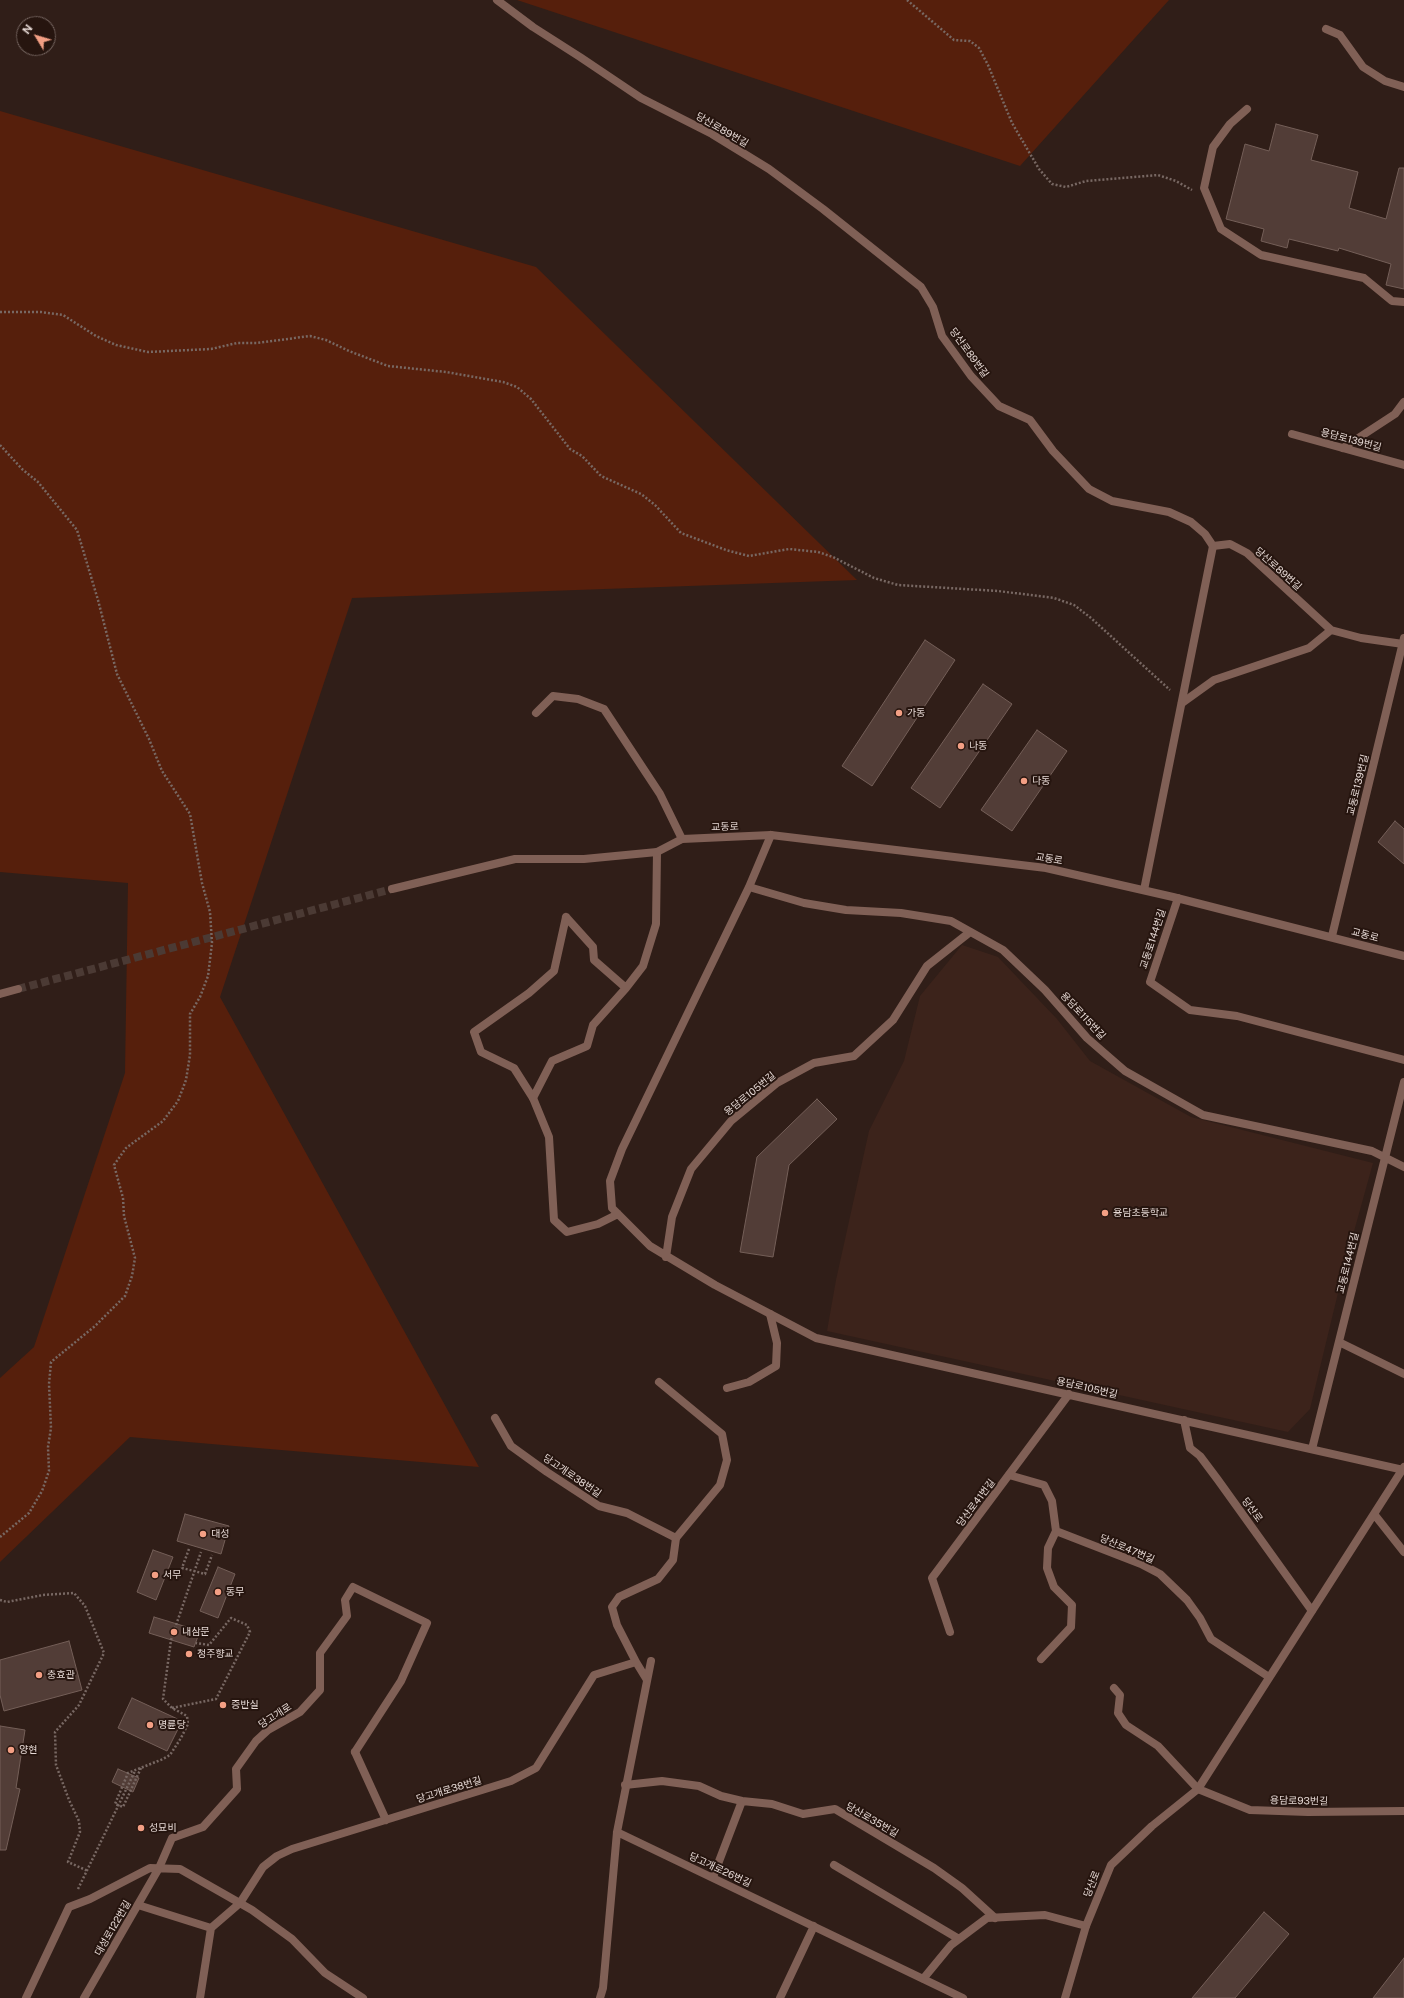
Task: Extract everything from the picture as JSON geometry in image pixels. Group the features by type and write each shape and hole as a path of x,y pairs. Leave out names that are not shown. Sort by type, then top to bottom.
{"street":[{"name":"당산로89번길","path":"497,0 533,27 640,98 712,134 769,169 823,208 921,287 933,307 942,336 971,376 999,406 1030,420 1054,451 1089,489 1112,501 1168,512 1191,522 1205,534 1213,546 1230,544 1247,554 1331,630 1362,638 1403,641"},
{"path":"1326,29 1340,35 1363,67 1385,81 1404,88"},
{"path":"1247,109 1230,124 1213,147 1204,188 1221,229 1261,255 1364,278 1392,301 1404,302"},
{"path":"1343,448 1394,414 1404,402"},
{"name":"용담로139번길","path":"1292,434 1404,465"},
{"path":"1144,890 1213,546"},
{"path":"1182,703 1214,680 1309,648 1331,630"},
{"name":"교동로139번길","path":"1332,936 1403,641"},
{"path":"536,713 553,696 578,699 604,709 660,794 682,839"},
{"name":"교동로","path":"392,889 515,859 584,859 657,852 682,839 771,835 1046,868 1178,898 1332,936 1404,956"},
{"name":"용담로105번길","path":"771,835 749,887 622,1149 610,1181 612,1208 650,1246 666,1257 816,1338 1404,1469"},
{"path":"533,1098 552,1061 587,1046 593,1025 626,988 643,966 656,924 657,852"},
{"name":"용담로115번길","path":"749,887 804,903 846,910 901,913 951,922 1003,950 1045,990 1087,1038 1126,1071 1204,1115 1372,1151 1404,1167"},
{"name":"교동로144번길","path":"1178,898 1150,982 1190,1010 1237,1016 1404,1060"},
{"path":"618,1214 598,1224 567,1232 554,1220 549,1137 533,1098 514,1068 482,1052 474,1032 529,993 554,971 566,917 593,947 594,960 626,988"},
{"name":"용담로105번길","path":"666,1257 672,1217 691,1169 731,1120 777,1083 814,1063 854,1056 893,1020 927,966 970,932"},
{"path":"0,994 18,989"},
{"name":"교동로144번길","path":"1312,1449 1404,1082"},
{"path":"727,1388 749,1382 776,1366 778,1343 770,1314"},
{"path":"1339,1342 1404,1374"},
{"path":"647,1680 617,1625 612,1608 619,1597 658,1579 673,1560 676,1538 720,1485 727,1460 722,1434 659,1382"},
{"name":"당산로41번길","path":"950,1632 932,1578 1070,1394"},
{"name":"당고개로38번길","path":"495,1418 511,1446 547,1472 599,1506 627,1513 676,1538"},
{"name":"당산로","path":"1184,1420 1190,1448 1200,1456 1218,1480 1312,1611"},
{"name":"당산로","path":"1065,1998 1086,1926 1111,1865 1152,1826 1198,1789 1404,1469"},
{"path":"1009,1475 1044,1485 1052,1501 1056,1531 1048,1548 1047,1568 1054,1587 1072,1605 1071,1627 1041,1659"},
{"path":"1374,1514 1404,1552"},
{"name":"당산로47번길","path":"1056,1531 1141,1564 1160,1574 1187,1600 1200,1618 1211,1639 1269,1677"},
{"name":"당고개로","path":"159,1868 172,1838 203,1827 237,1789 236,1769 256,1742 268,1730 300,1712 320,1690 320,1653 347,1616 345,1600 353,1587 427,1623 401,1681 355,1752 386,1820"},
{"path":"600,1998 603,1988 617,1832 625,1785 651,1661"},
{"name":"당고개로38번길","path":"240,1903 263,1867 277,1856 292,1849 511,1781 536,1768 594,1675 636,1662"},
{"path":"1114,1688 1120,1695 1118,1713 1126,1725 1158,1746 1198,1789"},
{"name":"당산로35번길","path":"625,1785 662,1781 699,1786 721,1796 742,1801 772,1804 803,1814 835,1810 934,1868 962,1888 991,1918"},
{"name":"용담로93번길","path":"1198,1789 1250,1810 1308,1812 1404,1811"},
{"path":"713,1877 742,1801"},
{"name":"당고개로26번길","path":"617,1832 963,1998"},
{"path":"834,1865 959,1939"},
{"path":"26,1998 69,1907 90,1899 150,1868 180,1868 240,1903 292,1939 325,1973 363,1998"},
{"name":"대성로122번길","path":"86,1997 159,1868"},
{"path":"200,1998 211,1928 240,1903"},
{"path":"138,1905 211,1928"},
{"path":"923,1979 950,1945 991,1918 1045,1915 1086,1926"},
{"path":"780,1998 814,1926"}],"path":[{"path":"907,0 954,40 970,41 979,48 988,65 1012,123 1039,169 1052,184 1066,187 1086,181 1158,175 1176,181 1209,200"},
{"path":"0,312 41,312 63,315 96,336 116,344 148,352 211,349 237,343 257,343 310,336 326,340 388,366 446,372 503,382 517,387 530,399 570,449 582,456 601,476 641,494 655,505 681,532 726,550 749,556 789,549 818,552 833,557 874,578 898,586 998,591 1061,600 1074,605 1091,618 1167,686 1174,696"},
{"path":"0,445 22,469 38,482 77,530 98,600 117,674 162,771 190,814 202,883 210,912 212,943 208,976 200,997 190,1014 190,1055 186,1080 178,1101 163,1121 126,1148 114,1165 123,1198 124,1216 135,1258 132,1276 125,1296 95,1326 51,1362 49,1379 51,1428 48,1447 49,1471 42,1491 29,1513 0,1537"},
{"path":"189,1549 182,1568 194,1572 205,1574 212,1556"},
{"path":"119,1806 115,1804 128,1773 170,1755 188,1724 186,1716 172,1708 163,1699 171,1640 201,1552"},
{"path":"0,1600 7,1602 43,1595 74,1593 85,1606 104,1653 79,1705 55,1732 56,1765 69,1800 79,1821 80,1832 68,1862 88,1871"},
{"path":"172,1708 216,1699 250,1632 247,1625 231,1618 209,1645 196,1643"},
{"path":"119,1806 123,1807 141,1768"},
{"path":"69,1907 88,1871 135,1770"}],"shaded area":[{"path":"517,0 1169,0 1020,166"},
{"path":"0,111 536,267 857,580 352,598 220,997 479,1467 130,1437 0,1562 0,1378 34,1347 125,1073 128,883 0,872"},
{"name":"용담초등학교","path":"962,945 998,957 1057,1019 1090,1061 1191,1117 1373,1163 1345,1264 1310,1409 1288,1432 827,1331 836,1280 869,1131 904,1061 920,996"}],"building":[{"path":"1276,124 1318,135 1311,160 1358,172 1349,208 1386,219 1399,168 1404,168 1404,289 1386,285 1391,264 1339,248 1338,251 1289,239 1287,248 1261,241 1264,229 1226,219 1245,144 1269,151"},
{"name":"가동","path":"925,640 955,660 872,786 842,766"},
{"name":"나동","path":"983,684 1012,704 940,808 911,788"},
{"name":"다동","path":"1037,730 1067,751 1012,831 981,810"},
{"path":"1395,821 1404,829 1404,864 1378,842"},
{"path":"817,1099 837,1119 789,1165 773,1257 740,1252 757,1157"},
{"name":"대성","path":"185,1514 229,1526 221,1554 177,1541"},
{"name":"서무","path":"153,1550 173,1557 156,1600 137,1592"},
{"name":"동무","path":"218,1567 235,1574 218,1618 200,1611"},
{"name":"내삼문","path":"154,1617 200,1631 194,1647 149,1633"},
{"name":"충효관","path":"69,1641 82,1690 4,1711 0,1695 0,1660"},
{"name":"명륜당","path":"132,1698 182,1721 167,1751 118,1728"},
{"path":"0,1726 25,1730 16,1788 20,1789 6,1850 0,1850"},
{"path":"118,1769 139,1778 133,1792 112,1782"},
{"path":"1264,1912 1289,1934 1235,1998 1192,1998"},
{"path":"1404,1958 1404,1998 1373,1998"}],"tunnel":[{"path":"18,989 392,889"}],"place":[{"name":"가동","path":"899,713"},
{"name":"나동","path":"961,746"},
{"name":"다동","path":"1024,781"},
{"name":"용담초등학교","path":"1105,1213"},
{"name":"대성","path":"203,1534"},
{"name":"서무","path":"155,1575"},
{"name":"동무","path":"218,1592"},
{"name":"내삼문","path":"174,1632"},
{"name":"청주향교","path":"189,1654"},
{"name":"충효관","path":"39,1675"},
{"name":"증반실","path":"223,1705"},
{"name":"명륜당","path":"150,1725"},
{"name":"양현","path":"11,1750"},
{"name":"성묘비","path":"141,1828"}]}
